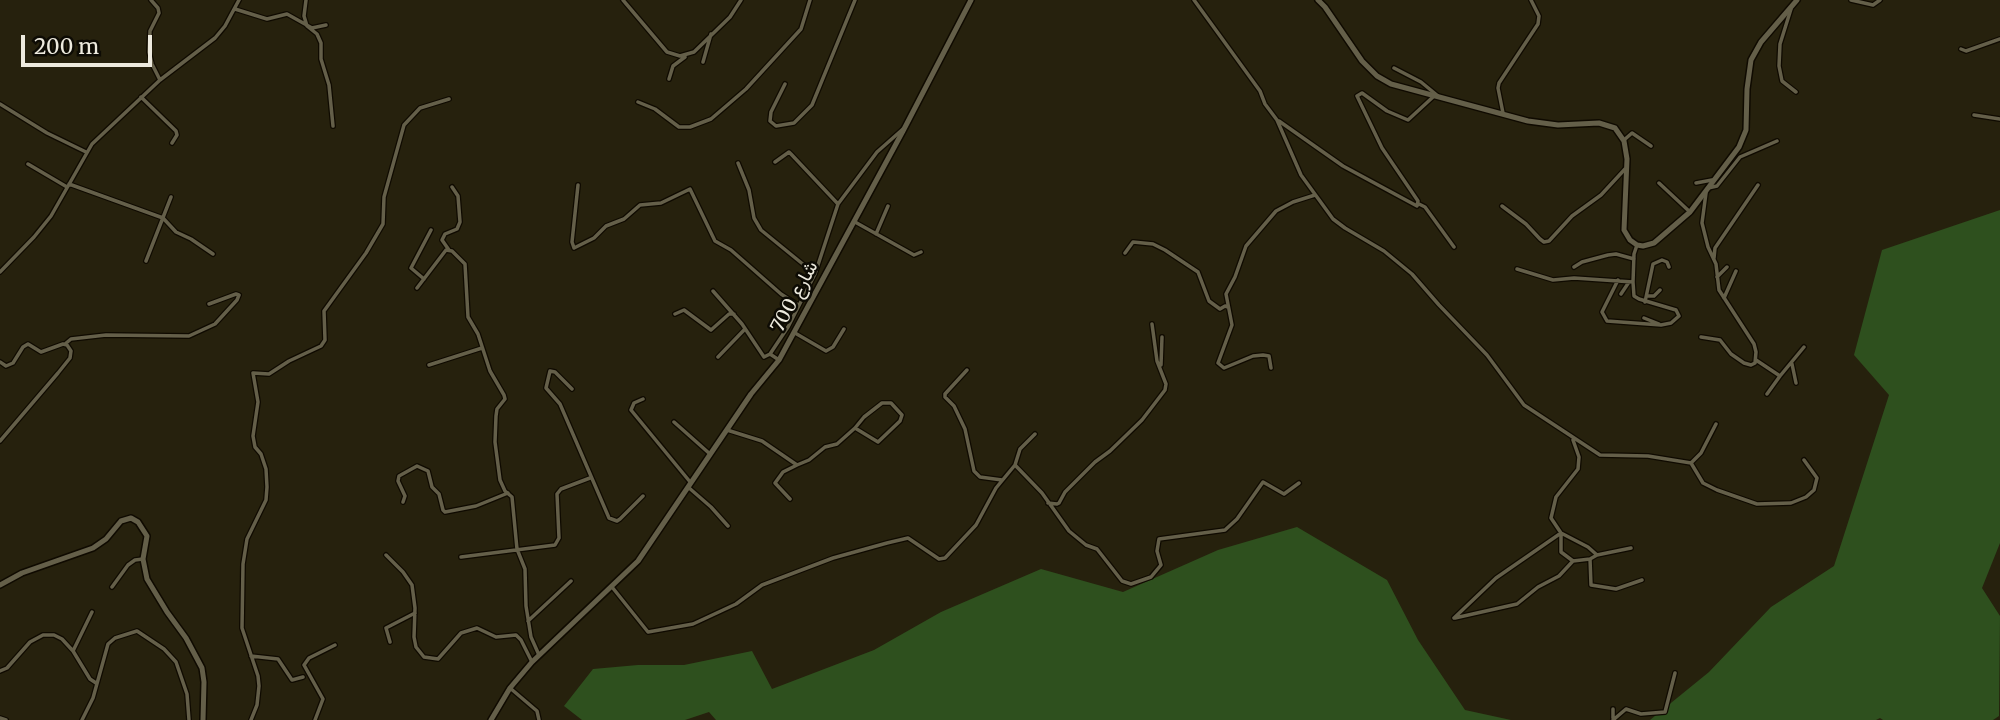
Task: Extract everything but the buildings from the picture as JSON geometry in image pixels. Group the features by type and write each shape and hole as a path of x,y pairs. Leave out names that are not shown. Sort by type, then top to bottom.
{"street":[{"path":"151,0 159,10 150,31 149,51 160,80"},
{"path":"0,272 43,228 86,152 102,133 160,80 215,38 239,0"},
{"path":"306,0 304,16 307,26"},
{"path":"623,0 670,55 680,56 694,52 730,17 741,0"},
{"path":"638,102 655,109 680,127 690,128 711,119 746,89 802,29 810,0"},
{"path":"785,84 771,112 770,121 776,126 793,123 811,105 855,0"},
{"name":"شارع 700","path":"491,720 510,688 532,662 638,561 710,454 779,360 971,0"},
{"path":"1194,0 1258,87 1265,104 1278,120 1301,175 1333,219 1401,263 1473,339 1524,405 1600,456 1648,456 1691,463 1703,483 1757,503 1791,503 1814,491 1817,478 1804,460"},
{"path":"1318,0 1362,61 1391,85 1503,116 1547,124 1603,124 1618,131 1624,141 1626,167 1623,224 1626,235 1637,246"},
{"path":"1503,116 1499,83 1538,24 1539,16 1531,0"},
{"path":"1637,246 1654,243 1690,212 1744,138 1747,83 1755,52 1797,0"},
{"path":"1851,0 1873,5 1880,0"},
{"path":"1792,8 1782,35 1779,65 1782,80 1797,92"},
{"path":"235,9 267,19 288,14 317,34 329,85 333,126"},
{"path":"307,26 312,28 326,25"},
{"path":"703,62 712,34"},
{"path":"1961,49 1966,51 2000,39"},
{"path":"669,79 673,65 689,53"},
{"path":"1394,68 1422,82 1436,92 1436,97"},
{"path":"1436,97 1408,120 1387,111 1363,93 1357,96 1382,148 1419,204 1425,207 1454,247"},
{"path":"141,97 176,131 177,135 172,144"},
{"path":"251,720 260,686 244,641 241,620 243,564 247,539 266,500 267,487 266,469 253,436 258,402 253,373 270,374 289,361 321,346 325,340 324,311 366,253 383,224 384,197 404,125 420,108 449,99"},
{"path":"0,104 47,133 86,152"},
{"path":"1975,115 2000,119"},
{"path":"1278,120 1364,179 1413,205 1419,204"},
{"path":"713,291 734,314 766,358 788,327 815,274 838,204 877,152 905,128"},
{"path":"1624,141 1632,133 1651,146"},
{"path":"1707,190 1717,186 1740,157 1777,141"},
{"path":"775,162 789,152 838,204"},
{"path":"738,163 749,190 754,218 761,230 815,274"},
{"path":"27,164 68,185 163,218 176,232 213,254"},
{"path":"1502,206 1526,224 1540,239 1549,241 1572,216 1606,191 1626,167"},
{"path":"1696,183 1714,180"},
{"path":"1658,183 1690,212"},
{"path":"578,185 572,242 574,248 594,238 606,226 624,219 639,205 657,204 688,189 694,194 717,243 731,250 781,294 798,305"},
{"path":"1758,185 1716,248 1714,258 1719,290 1754,344 1756,360 1780,376"},
{"path":"452,187 458,197 460,222 457,229 445,234 442,240 465,264 467,311 490,371 505,399 495,416 500,480 512,497 517,549 525,569 528,621 533,644 539,655"},
{"path":"1707,190 1702,223 1709,253 1714,258"},
{"path":"1271,368 1269,356 1262,355 1224,368 1218,363 1232,325 1226,294 1246,246 1276,211 1315,195"},
{"path":"146,261 171,197"},
{"path":"876,234 888,206"},
{"path":"853,221 914,255 921,252"},
{"path":"424,279 411,268 431,230"},
{"path":"1125,253 1133,242 1153,244 1165,250 1198,272 1209,301 1220,309 1228,307"},
{"path":"1618,281 1602,312 1606,321 1661,325 1676,320 1679,316 1679,312 1670,307 1645,302 1634,296 1631,282 1637,246"},
{"path":"416,288 444,252 449,250"},
{"path":"1574,267 1608,255 1616,254 1634,259"},
{"path":"1645,302 1653,264 1662,260 1667,262 1669,267"},
{"path":"1717,277 1727,268"},
{"path":"1517,269 1553,280 1574,278 1631,282"},
{"path":"1724,298 1737,271"},
{"path":"1621,294 1631,282"},
{"path":"1647,296 1654,296 1660,290"},
{"path":"0,362 6,366 13,363 28,344 41,352 65,344 71,339 106,335 190,336 215,324 239,295 209,304"},
{"path":"675,314 684,310 711,330 729,314 734,314"},
{"path":"1644,318 1661,325"},
{"path":"1152,324 1157,361 1161,367"},
{"path":"718,357 745,329"},
{"path":"795,333 826,351 833,346 844,329"},
{"path":"1047,503 1059,503 1065,492 1142,420 1165,390 1161,367 1162,337"},
{"path":"1701,337 1720,340 1731,354 1748,365 1756,360"},
{"path":"0,441 70,358 71,351 65,344"},
{"path":"1767,394 1804,347"},
{"path":"429,365 482,348"},
{"path":"770,354 779,360"},
{"path":"1792,364 1796,383"},
{"path":"967,370 945,397 954,406 965,429 974,471 980,477 1002,480"},
{"path":"572,389 555,372 550,371 546,388 560,404 609,518 620,519 643,496"},
{"path":"643,399 634,403 631,410 690,485 728,526"},
{"path":"790,499 775,483 783,472 809,460 825,447 836,444 864,417 885,402 893,404 902,416 878,442 855,428"},
{"path":"674,422 710,454"},
{"path":"1691,463 1701,453 1716,424"},
{"path":"727,430 762,441 797,465"},
{"path":"612,587 648,632 693,624 736,604 762,585 833,558 887,543 908,538 939,559 945,558 976,525 1002,480 1015,466 1020,449 1035,434"},
{"path":"1573,438 1578,469 1556,497 1551,518 1561,533 1588,547 1597,555"},
{"path":"403,502 405,496 398,481 399,476 417,466 428,471 432,487 438,492 446,512 476,506 508,493"},
{"path":"1015,466 1027,475 1069,531 1086,545 1097,549 1122,581 1131,584 1151,577 1161,565 1157,551 1159,539 1225,530 1237,519 1263,482 1284,494 1299,483"},
{"path":"461,557 552,546 557,543 557,494 561,489 590,478"},
{"path":"0,585 22,573 93,548 106,539 121,520 138,522 146,536 144,571 152,590 186,638 202,668 202,720"},
{"path":"1561,533 1562,552 1573,561"},
{"path":"1561,533 1496,578 1454,618 1517,604 1538,587 1559,576 1573,561 1632,548"},
{"path":"386,555 408,578 414,592 416,647 424,657 438,659 461,633 477,628 496,637 518,637 532,662"},
{"path":"112,587 128,565 143,559"},
{"path":"1590,559 1591,585 1616,589 1642,580"},
{"path":"528,621 571,581"},
{"path":"73,651 92,612"},
{"path":"390,642 386,628 415,613"},
{"path":"82,720 90,707 108,644 129,633 141,632 176,662 187,694 189,720"},
{"path":"0,671 14,661 27,645 43,635 58,636 73,651 90,679 96,683"},
{"path":"315,720 323,699 304,665 309,659 335,645"},
{"path":"251,656 278,659 292,680 303,677"},
{"path":"1613,720 1626,709 1638,714 1665,712 1675,673"},
{"path":"510,688 537,711 539,720"},
{"path":"1613,709 1613,720"},
{"path":"0,718 6,720"}],"green space":[{"path":"2000,210 2000,543 1982,588 2000,616 1999,716 1993,720 1650,720 1709,672 1771,607 1834,566 1889,395 1854,355 1882,250"},
{"path":"1297,527 1387,580 1418,640 1465,710 1511,720 716,720 709,712 685,720 582,720 564,706 593,669 684,665 752,651 772,689 874,650 941,612 1041,569 1123,592 1218,550"}]}
